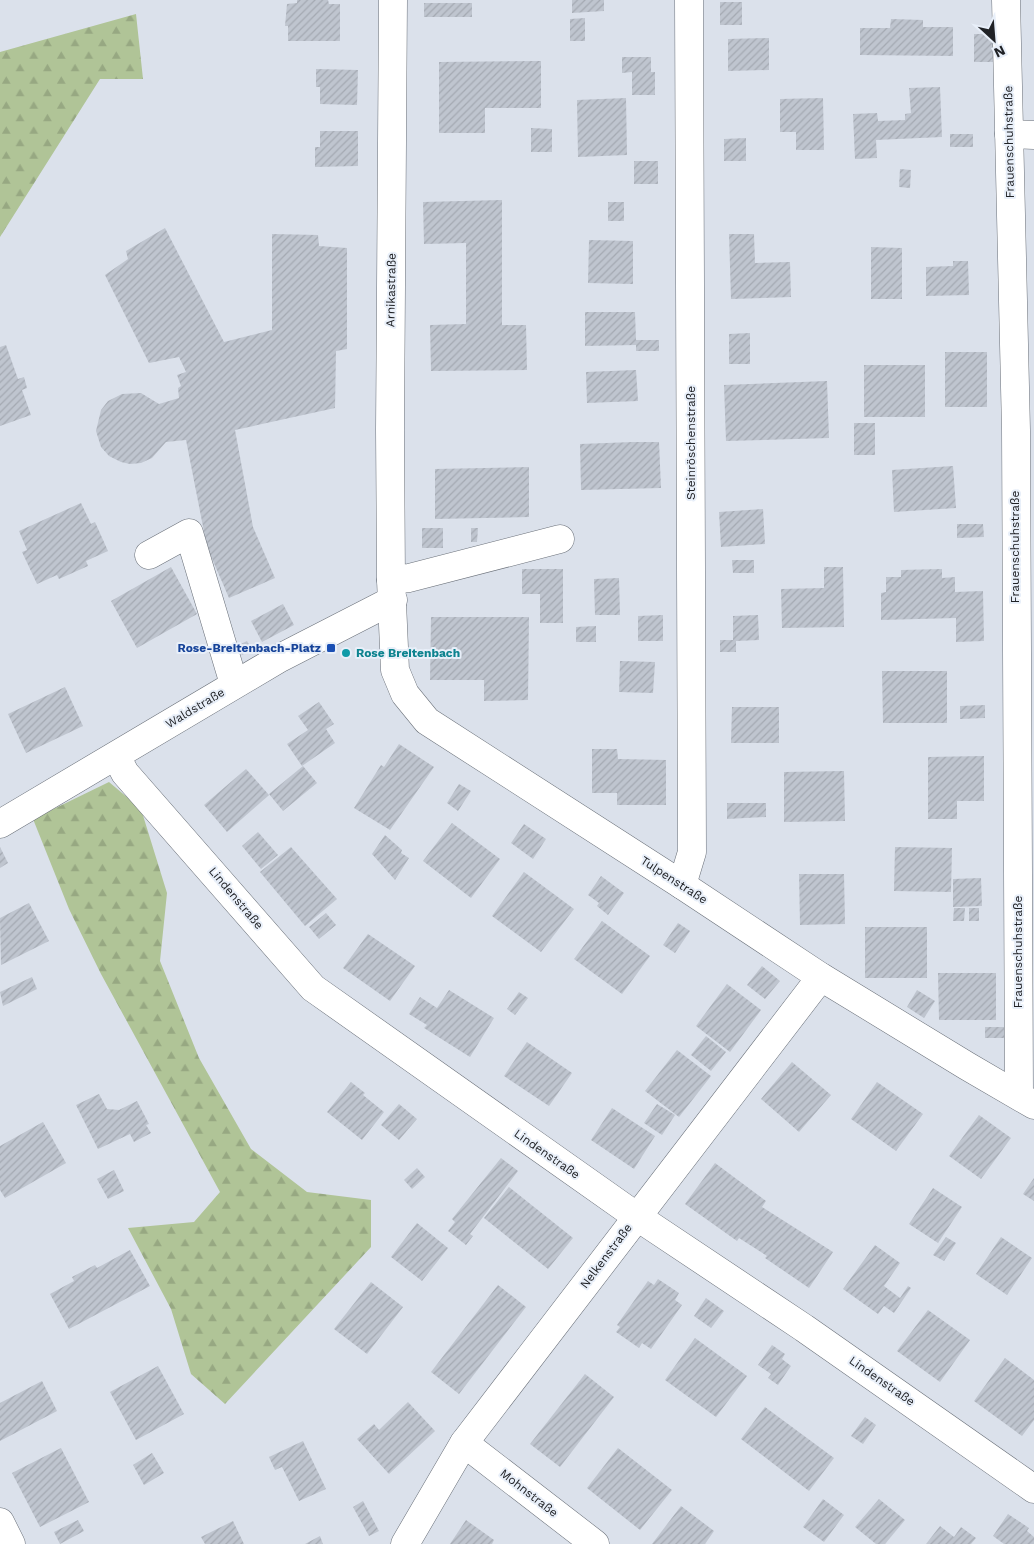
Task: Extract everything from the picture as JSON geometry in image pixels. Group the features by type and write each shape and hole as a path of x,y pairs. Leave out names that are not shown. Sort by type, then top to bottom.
{"street":[{"name":"Arnikastraße","path":"392,590 390,430 393,0"},
{"name":"Steinröschenstraße","path":"682,885 692,852 689,0"},
{"name":"Frauenschuhstraße","path":"1006,0 1021,134 1025,438 1026,1099"},
{"path":"149,555 189,533 234,684"},
{"path":"392,590 409,578 560,539"},
{"name":"Waldstraße","path":"0,824 392,590"},
{"name":"Tulpenstraße","path":"392,590 395,670 405,694 427,721 682,885 821,978 967,1066 1026,1099"},
{"name":"Lindenstraße","path":"116,756 125,773 314,988 636,1216 812,1333 1034,1489"},
{"name":"Nelkenstraße","path":"405,1544 464,1443 636,1216 821,978"},
{"name":"Mohnstraße","path":"464,1443 595,1544"},
{"path":"0,1522 11,1544"}],"green space":[{"path":"136,14 143,79 100,79 0,237 0,52"},
{"path":"109,782 141,809 167,893 160,961 199,1058 251,1149 307,1192 371,1200 371,1247 225,1404 191,1374 171,1309 128,1228 194,1222 220,1192 101,974 69,909 33,819"}],"building":[{"path":"297,0 328,0 329,4 340,4 340,41 288,41 288,26 285,26 287,4 297,3"},
{"path":"572,0 604,0 604,11 572,13"},
{"path":"720,2 742,2 742,25 720,25"},
{"path":"424,3 472,3 472,17 424,17"},
{"path":"585,18 585,41 570,41 570,19"},
{"path":"891,19 923,20 923,27 953,27 953,56 860,55 860,28 890,28"},
{"path":"974,34 995,34 995,62 974,62"},
{"path":"769,38 769,70 728,71 728,39"},
{"path":"622,57 651,57 651,72 655,72 655,95 632,95 632,72 622,73"},
{"path":"541,61 541,108 485,108 485,133 439,133 439,62"},
{"path":"316,69 358,70 357,105 320,104 320,87 316,87"},
{"path":"940,87 942,137 876,140 877,158 855,159 853,114 877,113 878,121 905,120 905,114 911,113 909,88"},
{"path":"626,98 627,155 578,157 577,100"},
{"path":"823,98 824,150 796,150 796,132 780,132 780,99"},
{"path":"531,128 552,129 552,152 531,152"},
{"path":"320,131 358,131 358,166 315,167 315,147 320,147"},
{"path":"950,134 973,134 973,147 950,147"},
{"path":"746,138 746,161 724,161 724,139"},
{"path":"634,161 658,161 658,184 634,184"},
{"path":"900,169 911,170 910,188 899,187"},
{"path":"502,200 502,325 526,325 527,370 431,371 430,325 466,324 466,243 424,244 423,202"},
{"path":"608,202 624,202 624,221 608,221"},
{"path":"165,228 224,342 272,330 272,234 318,235 319,246 347,248 347,349 336,351 335,408 235,430 253,527 275,578 229,598 207,547 186,440 166,442 152,458 141,463 130,464 109,456 101,447 96,431 101,410 108,401 122,394 141,393 159,404 179,398 178,388 181,386 177,375 186,372 179,357 149,363 105,275 128,259 126,251"},
{"path":"729,234 754,234 755,263 790,262 791,297 731,299"},
{"path":"589,240 633,241 633,284 588,283"},
{"path":"871,247 902,248 902,299 871,299"},
{"path":"953,261 968,261 969,295 926,296 926,267 953,266"},
{"path":"585,312 635,312 636,340 659,340 659,351 636,351 636,345 585,346"},
{"path":"750,333 750,364 729,364 729,334"},
{"path":"6,345 18,379 24,377 27,388 22,390 31,415 0,426 0,347"},
{"path":"945,352 987,352 987,407 945,407"},
{"path":"864,365 925,365 925,417 864,417"},
{"path":"636,370 638,401 587,403 586,372"},
{"path":"827,381 829,438 726,441 724,385"},
{"path":"854,423 875,423 875,455 854,455"},
{"path":"659,442 661,488 581,490 580,444"},
{"path":"953,466 956,508 894,512 892,470"},
{"path":"529,467 529,517 435,519 435,469"},
{"path":"81,503 91,524 95,522 108,551 86,561 88,566 59,579 57,575 37,584 22,552 27,550 19,531"},
{"path":"763,509 765,544 721,547 719,512"},
{"path":"957,524 983,524 984,537 957,538"},
{"path":"422,528 443,528 443,548 422,548"},
{"path":"471,528 478,528 477,542 471,542"},
{"path":"732,560 754,560 754,573 733,573"},
{"path":"171,567 197,614 137,648 111,601"},
{"path":"824,567 843,567 844,627 782,628 781,589 824,588"},
{"path":"522,569 563,569 563,623 540,623 540,594 522,594"},
{"path":"942,569 942,578 955,577 955,592 983,591 984,641 956,642 956,618 881,620 881,593 886,592 886,577 901,577 901,570"},
{"path":"619,578 620,615 595,615 594,579"},
{"path":"283,604 294,625 262,642 251,621"},
{"path":"663,615 663,641 638,641 638,616"},
{"path":"758,615 759,640 736,641 736,652 720,652 720,640 733,640 733,616"},
{"path":"431,617 529,617 528,700 484,701 484,680 430,680"},
{"path":"596,626 596,642 576,642 576,627"},
{"path":"247,641 252,650 242,655 237,646"},
{"path":"620,661 655,662 653,693 619,692"},
{"path":"882,671 947,671 947,723 883,723"},
{"path":"65,687 83,726 26,753 8,714"},
{"path":"319,702 334,724 326,729 335,743 302,766 287,744 308,730 298,716"},
{"path":"985,705 985,718 960,719 960,706"},
{"path":"732,707 779,707 779,743 731,743"},
{"path":"399,744 434,767 390,830 354,808 381,765 384,767"},
{"path":"592,749 617,749 618,759 666,760 666,805 617,805 617,793 592,793"},
{"path":"984,756 984,801 957,801 957,819 928,819 928,757"},
{"path":"303,766 317,783 283,811 269,794"},
{"path":"246,769 269,795 227,832 204,805"},
{"path":"844,771 845,821 784,822 784,772"},
{"path":"459,784 471,791 458,811 447,803"},
{"path":"727,803 766,803 766,817 727,819"},
{"path":"452,823 500,859 471,898 423,861"},
{"path":"524,824 546,839 533,859 511,843"},
{"path":"258,832 278,855 261,869 242,846"},
{"path":"385,835 402,850 401,853 409,858 395,880 372,854"},
{"path":"0,847 8,863 0,868"},
{"path":"291,847 337,899 305,926 260,872"},
{"path":"895,847 952,848 951,892 894,891"},
{"path":"524,872 574,909 541,952 492,916"},
{"path":"799,874 844,874 845,924 800,925"},
{"path":"601,876 624,893 608,915 597,906 599,903 588,895"},
{"path":"981,878 982,906 953,907 953,879"},
{"path":"29,903 49,941 1,965 0,918"},
{"path":"954,908 965,908 964,921 953,921"},
{"path":"969,908 979,908 979,921 969,921"},
{"path":"326,913 336,925 319,939 309,927"},
{"path":"602,921 650,956 622,994 574,959"},
{"path":"678,923 690,931 675,953 663,945"},
{"path":"865,927 927,927 927,978 865,978"},
{"path":"368,934 415,966 390,1001 343,968"},
{"path":"762,966 780,981 765,999 747,985"},
{"path":"938,973 996,973 996,1020 939,1020"},
{"path":"32,977 37,989 3,1006 0,992"},
{"path":"727,984 761,1010 730,1052 696,1026"},
{"path":"449,990 494,1018 470,1057 424,1028 427,1025 409,1014 420,997 437,1008"},
{"path":"917,990 935,1001 924,1018 907,1007"},
{"path":"519,992 528,998 515,1015 507,1009"},
{"path":"985,1027 1004,1027 1004,1038 985,1038"},
{"path":"706,1036 726,1052 711,1071 691,1055"},
{"path":"527,1042 572,1073 549,1106 504,1076"},
{"path":"677,1050 711,1076 679,1117 645,1091"},
{"path":"792,1062 831,1095 799,1132 761,1099"},
{"path":"351,1082 365,1093 363,1095 384,1112 362,1140 327,1112"},
{"path":"877,1082 923,1114 896,1151 851,1119"},
{"path":"99,1094 107,1109 119,1110 137,1101 149,1124 146,1125 151,1133 134,1142 130,1134 98,1149 76,1105"},
{"path":"399,1104 417,1119 399,1140 381,1125"},
{"path":"657,1104 675,1115 662,1135 644,1123"},
{"path":"612,1108 655,1136 634,1169 591,1140"},
{"path":"979,1115 1011,1138 981,1179 949,1156"},
{"path":"43,1122 66,1163 5,1198 0,1190 0,1146"},
{"path":"501,1158 518,1171 470,1234 473,1236 466,1245 448,1231 455,1222 452,1219"},
{"path":"715,1163 766,1201 762,1207 833,1252 809,1288 765,1258 767,1256 739,1238 737,1241 685,1204"},
{"path":"417,1168 425,1177 412,1189 404,1180"},
{"path":"114,1170 124,1191 108,1199 97,1179"},
{"path":"1034,1178 1034,1201 1023,1194"},
{"path":"509,1187 573,1238 548,1269 484,1218"},
{"path":"933,1188 962,1207 938,1243 909,1224"},
{"path":"417,1223 448,1248 422,1281 391,1257"},
{"path":"946,1237 956,1243 944,1261 933,1255"},
{"path":"1001,1237 1032,1258 1007,1295 976,1274"},
{"path":"875,1245 900,1263 884,1286 900,1298 908,1286 911,1288 894,1313 884,1306 878,1314 843,1289"},
{"path":"130,1250 150,1286 69,1329 50,1294 74,1281 72,1277 95,1265 97,1268"},
{"path":"658,1279 679,1293 675,1300 682,1305 651,1349 642,1343 639,1348 616,1332 620,1327 617,1325 648,1281 654,1285"},
{"path":"371,1282 403,1307 367,1354 334,1329"},
{"path":"498,1285 526,1307 459,1394 431,1372"},
{"path":"706,1298 724,1311 711,1328 694,1316"},
{"path":"928,1310 970,1340 940,1382 897,1351"},
{"path":"695,1338 747,1376 716,1417 665,1380"},
{"path":"772,1345 785,1354 782,1359 791,1366 778,1385 768,1378 771,1374 758,1365"},
{"path":"1005,1358 1034,1380 1034,1420 1022,1436 974,1401"},
{"path":"158,1366 184,1414 136,1440 110,1392"},
{"path":"585,1374 614,1397 560,1467 530,1444"},
{"path":"42,1381 57,1411 0,1441 0,1403"},
{"path":"408,1402 435,1431 389,1474 357,1439 374,1424 379,1430"},
{"path":"765,1407 834,1458 809,1491 741,1439"},
{"path":"865,1417 876,1425 863,1444 851,1436"},
{"path":"303,1441 326,1489 299,1501 282,1467 275,1470 269,1457"},
{"path":"61,1448 89,1502 40,1527 12,1473"},
{"path":"618,1448 672,1490 640,1530 587,1488"},
{"path":"152,1453 164,1473 144,1485 133,1465"},
{"path":"823,1499 844,1515 824,1542 803,1527"},
{"path":"879,1499 905,1520 885,1544 876,1544 855,1527"},
{"path":"363,1501 379,1531 369,1536 353,1507"},
{"path":"681,1506 714,1531 705,1544 652,1544"},
{"path":"1008,1514 1029,1528 1027,1531 1034,1537 1034,1544 1004,1544 993,1536"},
{"path":"78,1520 84,1531 60,1544 54,1532"},
{"path":"466,1520 494,1540 492,1544 450,1544"},
{"path":"233,1521 244,1544 205,1544 201,1537"},
{"path":"940,1526 954,1537 961,1527 976,1538 971,1544 926,1544"},
{"path":"320,1536 323,1544 305,1544"}],"place":[{"name":"Rose-Breitenbach-Platz","path":"331,648"},
{"name":"Rose Breitenbach","path":"346,653"}]}
